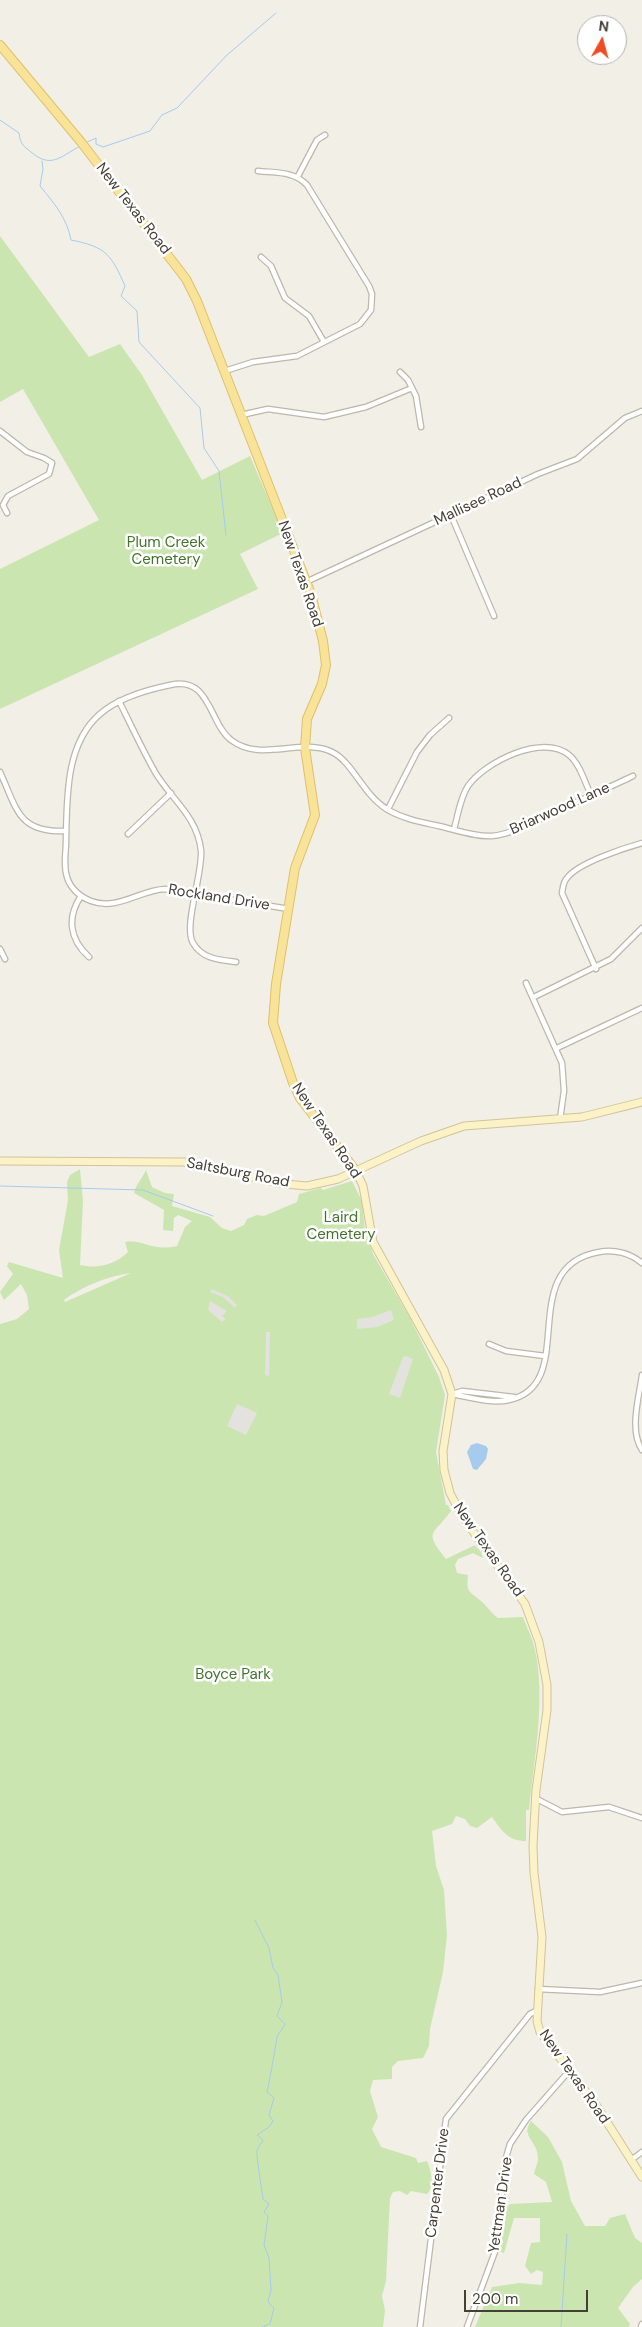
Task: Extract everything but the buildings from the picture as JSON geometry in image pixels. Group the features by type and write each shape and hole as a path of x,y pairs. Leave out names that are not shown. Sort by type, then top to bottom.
{"main road":[{"name":"New Texas Road","path":"0,45 81,142 175,262 197,301 306,582 316,613 326,665 322,684 307,719 305,748 315,815 297,861 276,984 273,1023 290,1076 300,1098 356,1171 363,1186 373,1242 444,1370 452,1394 443,1451 444,1470 450,1492 462,1516 525,1604 538,1642 544,1668 547,1710 535,1798 533,1865 542,1937 536,2011 540,2032 570,2070 642,2176"},
{"name":"Saltsburg Road","path":"0,1161 184,1162 286,1184 307,1186 324,1184 421,1141 460,1127 482,1123 582,1117 642,1102"}],"street":[{"path":"298,176 317,140 325,135"},
{"path":"225,371 253,362 297,356 360,324 371,310 372,294 307,185 298,176 258,171"},
{"path":"261,257 271,266 285,298 309,316 324,342"},
{"path":"400,372 407,378 418,402 418,420 421,426"},
{"path":"241,415 268,409 324,417 366,407 412,388"},
{"name":"Mallisee Road","path":"306,582 538,474 577,459 624,418 642,411"},
{"path":"0,431 27,452 52,463 49,474 8,496 3,505 7,513"},
{"path":"451,515 494,616"},
{"path":"89,957 78,942 71,922 72,912 81,896 72,887 64,864 67,802 75,753 95,719 119,701 170,684 181,684 203,695 223,732 243,748 265,750 305,748"},
{"path":"119,701 156,773 187,813 200,844 201,858 190,925 192,942 201,953 208,957 236,962"},
{"path":"388,810 417,752 430,735 449,718"},
{"path":"454,830 466,788 480,772 532,748 554,747 570,756 591,795"},
{"name":"Briarwood Lane","path":"305,748 324,749 342,759 371,798 388,810 408,819 484,836 503,834 633,776"},
{"path":"0,772 17,810 29,824 49,831 66,830"},
{"path":"128,834 170,793"},
{"path":"596,968 562,893 563,886 567,878 578,868 642,843"},
{"name":"Rockland Drive","path":"81,896 93,902 107,904 157,890 196,893 289,909"},
{"path":"534,997 596,968 617,955 642,928"},
{"path":"0,949 5,959"},
{"path":"526,983 557,1048 564,1074 560,1119"},
{"path":"557,1048 642,1008"},
{"path":"452,1394 462,1391 516,1398 523,1395 537,1383 545,1356 552,1293 565,1270 583,1256 602,1251 620,1252 642,1263"},
{"path":"489,1344 506,1351 545,1356"},
{"path":"642,1376 635,1429 637,1440 642,1450"},
{"path":"535,1798 562,1812 578,1812 609,1806 642,1818"},
{"path":"538,1989 600,1992 642,1983"},
{"name":"Carpenter Drive","path":"420,2327 446,2120 530,2014 536,2011"},
{"name":"Yettman Drive","path":"467,2327 496,2249 505,2161 510,2144 533,2113 570,2070"},
{"path":"631,2160 642,2152"}],"green space":[{"name":"Plum Creek Cemetery","path":"0,236 89,357 120,344 142,375 202,480 250,456 283,533 240,554 258,589 0,709 0,569 99,520 23,389 0,402"},
{"name":"Boyce Park","path":"80,1169 83,1201 80,1265 93,1266 106,1265 123,1256 128,1252 125,1242 138,1242 154,1247 177,1246 185,1227 192,1221 178,1215 174,1218 173,1231 163,1230 164,1210 134,1193 146,1170 152,1187 165,1193 174,1194 172,1206 210,1217 222,1228 231,1231 244,1225 247,1219 257,1215 264,1216 297,1202 299,1194 321,1188 323,1190 352,1181 362,1201 365,1230 373,1254 411,1320 439,1377 445,1395 436,1452 446,1505 448,1505 451,1511 435,1530 433,1538 446,1559 475,1545 483,1558 473,1553 458,1559 455,1565 457,1573 468,1575 469,1591 498,1618 523,1617 534,1646 538,1669 539,1709 529,1810 526,1810 526,1841 510,1837 502,1831 492,1817 477,1828 470,1826 465,1819 456,1816 452,1824 432,1831 436,1866 444,1890 447,1935 443,1972 430,2029 429,2046 423,2058 398,2061 392,2067 392,2079 373,2080 370,2091 378,2117 372,2129 381,2147 416,2158 418,2163 427,2161 432,2178 431,2187 427,2194 411,2191 407,2195 400,2191 393,2192 390,2198 386,2281 382,2296 385,2310 383,2327 0,2327 0,1324 17,1319 29,1309 27,1295 21,1284 4,1300 0,1292 13,1274 7,1266 9,1262 63,1278 59,1250 68,1200 67,1182 70,1175","holes":["131,1273 65,1302 65,1299 88,1286 114,1276"]},
{"path":"531,2121 548,2137 562,2162 571,2201 585,2226 605,2226 610,2218 625,2214 635,2238 642,2243 642,2279 633,2287 618,2308 630,2324 629,2327 475,2327 492,2287 519,2283 542,2285 543,2272 537,2270 531,2274 525,2266 531,2243 540,2242 540,2218 514,2218 504,2253 500,2252 507,2207 510,2204 552,2202 546,2182 534,2174 538,2158 527,2131"}],"shaded area":[{"path":"212,1289 229,1297 237,1305 235,1308 223,1297 210,1292"},
{"path":"210,1301 227,1311 222,1316 226,1319 222,1322 208,1310"},
{"path":"391,1310 394,1320 377,1327 357,1329 357,1319 372,1317"},
{"path":"266,1332 270,1332 269,1376 265,1375"},
{"path":"406,1356 413,1359 400,1398 389,1394 403,1357"},
{"path":"237,1404 257,1413 246,1435 227,1426"}],"water":[{"path":"477,1443 486,1446 488,1449 486,1459 477,1470 473,1469 467,1452 471,1445"}],"waterway":[{"path":"85,143 96,138 96,144 103,147 150,131 162,115 177,108 227,55 276,13"},
{"path":"0,120 19,133 21,142 26,148 44,160 56,159 80,146"},
{"path":"42,161 43,169 40,186 63,218 71,240 100,249 111,259 125,286 121,296 137,311 139,342 200,408 204,448 219,471 226,535"},
{"path":"0,1186 143,1190 213,1216"},
{"path":"255,1920 269,1948 273,1968 278,1975 282,2002 277,2016 285,2024 277,2037 267,2092 274,2098 269,2115 273,2121 269,2127 257,2135 263,2140 257,2150 257,2154 263,2199 269,2204 264,2212 268,2216 264,2245 269,2258 271,2290 268,2302 274,2308 270,2324 261,2327"},
{"path":"561,2327 567,2234"}],"park label":[{"name":"Laird Cemetery","path":"341,1226"}]}
